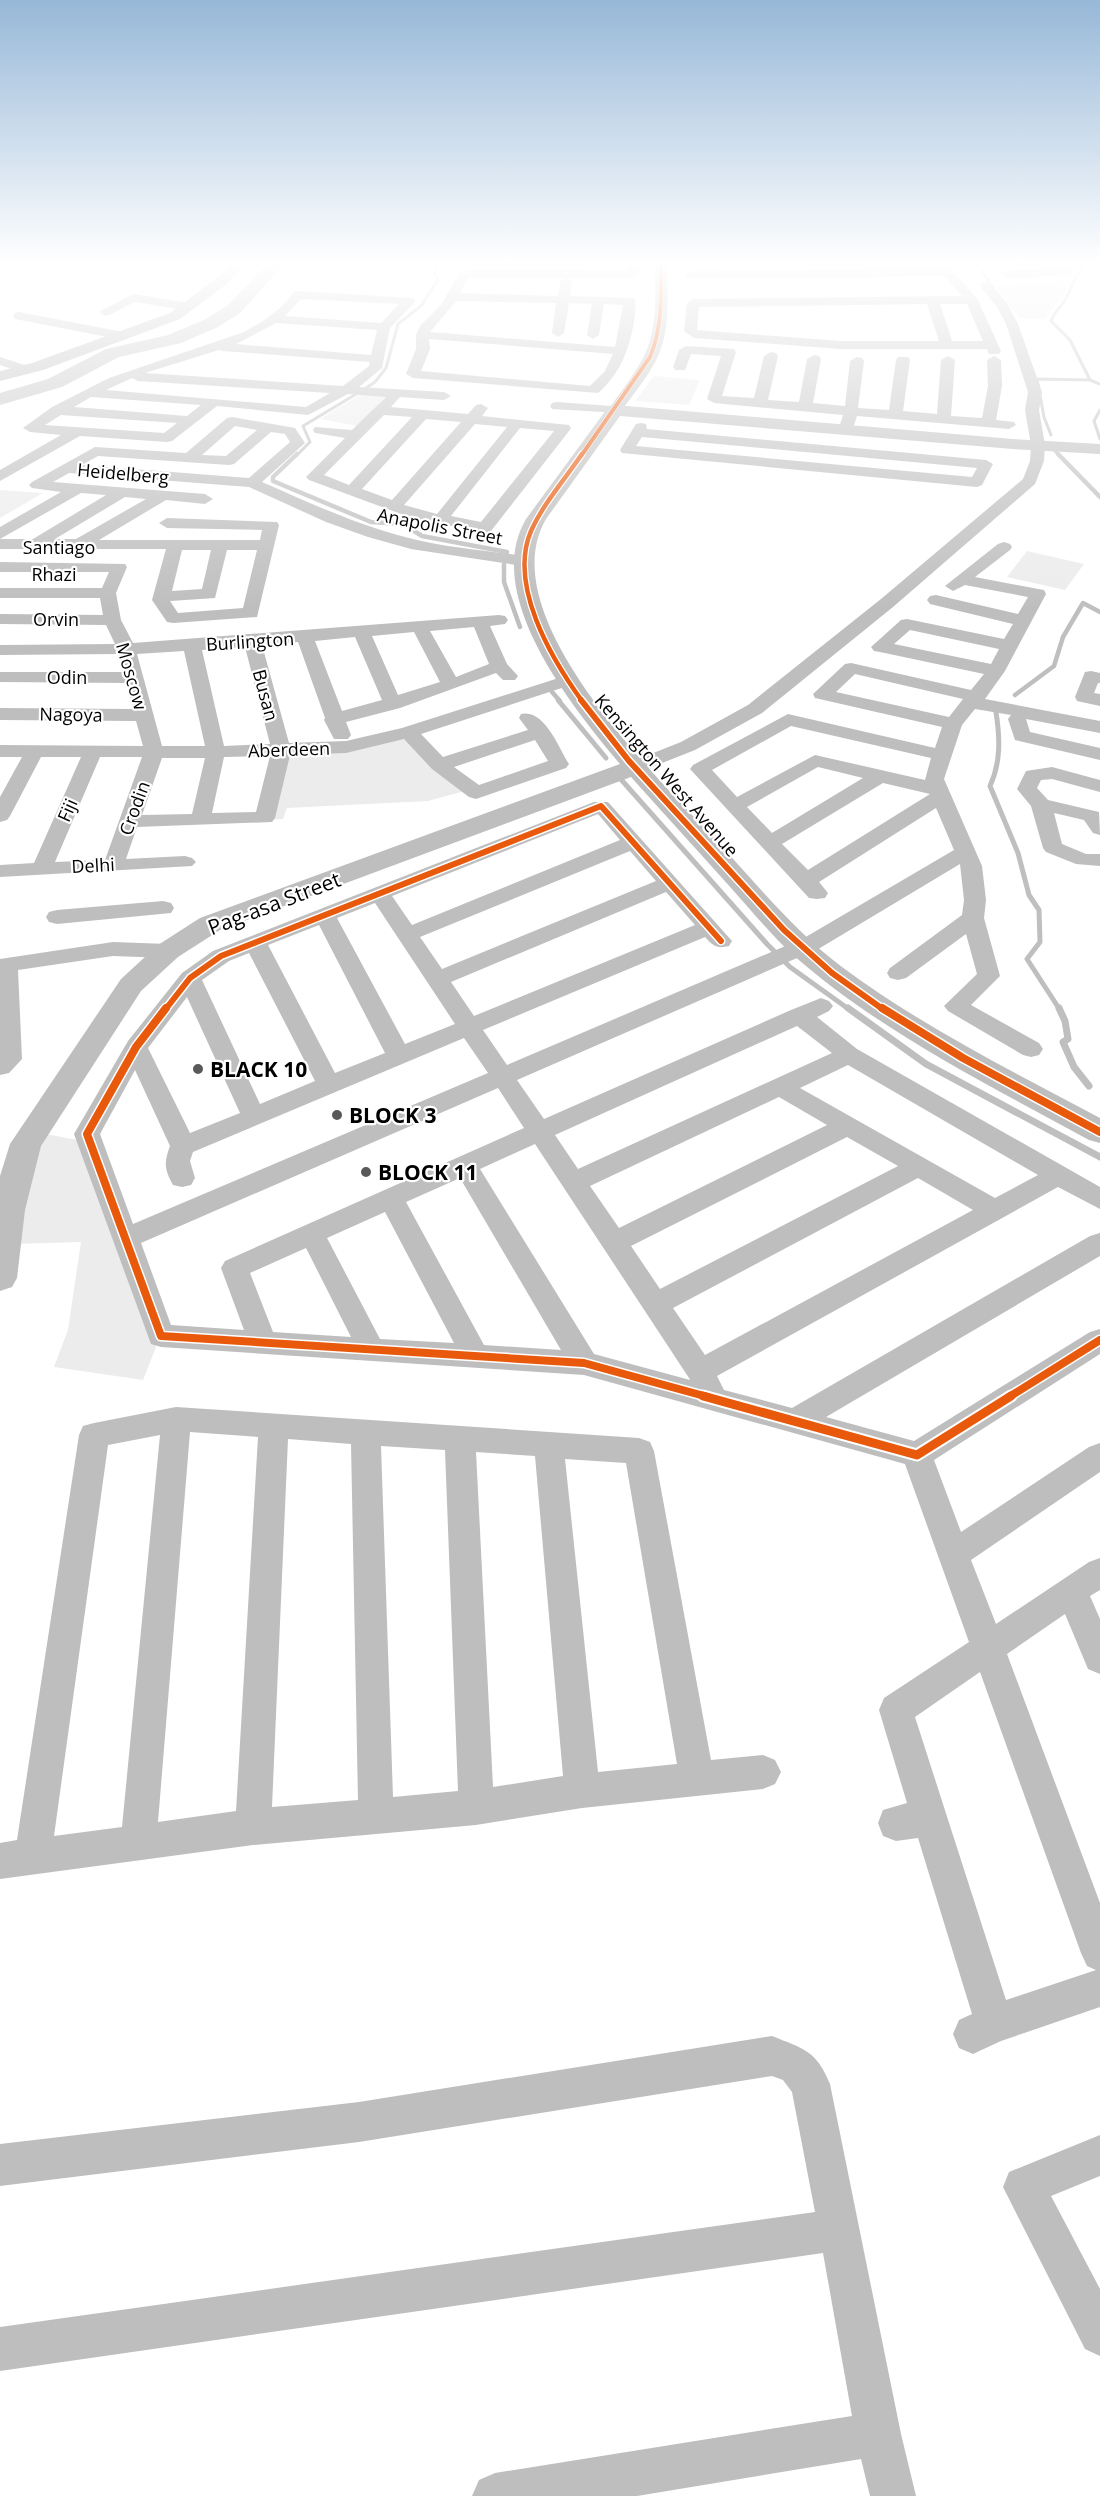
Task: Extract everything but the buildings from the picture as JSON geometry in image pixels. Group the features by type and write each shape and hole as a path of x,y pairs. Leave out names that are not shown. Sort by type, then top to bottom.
{"street":[{"path":"126,376 88,393 30,428 167,438 214,402"},
{"path":"134,376 344,391 398,392 493,401 472,419 394,507"},
{"path":"88,393 308,411 364,376"},
{"name":"Kensington West Avenue","path":"637,376 530,529 523,561 526,586 537,619 568,680 611,739 635,767 801,947 865,997 916,1030 1100,1132"},
{"path":"717,376 714,399 1009,425"},
{"path":"760,403 766,376"},
{"path":"805,406 811,376"},
{"path":"837,469 851,411 855,376"},
{"path":"896,414 901,376"},
{"path":"944,419 947,376"},
{"path":"988,423 995,376"},
{"path":"635,767 688,746 755,709 1030,481 1038,445 1032,410 1035,392 1030,376"},
{"path":"379,410 564,428 485,528 440,520 394,507 314,477 379,410 398,392"},
{"path":"543,405 1100,449"},
{"path":"57,410 190,420"},
{"path":"352,491 423,414"},
{"path":"189,458 232,421 290,431 298,443 252,483"},
{"path":"440,520 517,423"},
{"path":"66,468 95,451 229,461 268,427"},
{"path":"320,430 355,435"},
{"path":"639,430 840,450 986,464 977,482 627,450 639,430"},
{"path":"0,476 78,431"},
{"name":"Anapolis Street","path":"66,468 252,483 332,519 374,534 411,544 523,561"},
{"name":"Heidelberg","path":"66,468 37,485 205,498"},
{"path":"132,544 231,481"},
{"path":"0,534 77,489"},
{"path":"218,524 269,490"},
{"path":"37,544 122,492"},
{"path":"80,544 162,496"},
{"path":"167,523 271,525 251,613 173,618 161,600 175,544"},
{"path":"0,544 267,545"},
{"path":"162,596 209,594 220,544"},
{"path":"1004,547 936,600 1024,621"},
{"name":"Santiago","path":"0,567 119,567 108,593"},
{"path":"961,579 1038,594 996,671 953,724 934,779 971,866 975,900 973,918 989,976 956,1006 1031,1049"},
{"name":"Rhazi","path":"0,593 108,593"},
{"name":"Moscow","path":"108,593 112,620 127,649 154,752"},
{"name":"Orvin","path":"0,619 112,620"},
{"name":"Burlington","path":"0,650 127,649 362,633 499,620"},
{"path":"333,720 504,671 480,622"},
{"path":"996,671 880,647 907,624 1010,646"},
{"path":"420,628 452,685"},
{"path":"362,633 393,704"},
{"path":"305,637 333,720 346,747"},
{"name":"Busan","path":"201,819 265,818 280,750 252,641"},
{"path":"130,821 201,819 216,752 192,645"},
{"path":"953,724 822,694 851,669 974,700 1100,727"},
{"path":"1100,678 1091,676 1084,698 1100,700"},
{"name":"Odin","path":"0,677 134,678"},
{"name":"Aberdeen","path":"0,751 216,752 346,747 408,732 568,680"},
{"path":"1023,711 1017,719 1022,736 1100,754"},
{"name":"Nagoya","path":"0,714 143,715"},
{"path":"939,793 812,887 700,769 788,720 942,755"},
{"path":"408,732 439,765 476,793 559,764 534,725 439,765"},
{"path":"0,816 34,752"},
{"name":"Fiji","path":"42,868 93,752"},
{"name":"Crodin","path":"114,864 154,752"},
{"path":"735,806 815,760 939,793"},
{"name":"Pag-asa Street","path":"0,1278 4,1240 20,1159 26,1144 131,985 168,951 210,924 635,767"},
{"path":"1100,786 1052,773 1033,775 1027,789 1041,804 1053,848 1083,861 1100,860"},
{"path":"771,842 880,776"},
{"path":"1041,804 1092,816 1100,829"},
{"path":"182,1178 177,1161 183,1146 470,1026 715,934 601,806 221,956 190,978 136,1047 87,1134 161,1336 584,1364 917,1455 1100,1340"},
{"path":"409,934 633,842"},
{"path":"125,1239 826,936 966,851"},
{"name":"Delhi","path":"0,871 185,862"},
{"path":"439,979 669,883"},
{"path":"380,894 615,1242 700,1371 714,1399"},
{"path":"63,957 55,907 163,908"},
{"path":"325,916 399,1056"},
{"path":"898,973 973,918"},
{"path":"255,942 329,1085"},
{"path":"0,1067 10,1059 4,1018 3,966 113,949 168,951"},
{"path":"190,978 254,1117"},
{"path":"263,1342 235,1268 810,1011 849,1055 1100,1199"},
{"path":"136,1047 183,1146"},
{"path":"574,1182 849,1055"},
{"path":"780,1087 996,1211"},
{"path":"615,1242 847,1126"},
{"path":"465,1165 584,1364"},
{"path":"656,1304 918,1167"},
{"path":"700,1371 1058,1176"},
{"path":"391,1198 476,1357"},
{"path":"312,1234 371,1349"},
{"path":"795,1421 1100,1243"},
{"path":"138,1843 176,1419"},
{"path":"697,1780 639,1451 176,1419 94,1435 17,1859 253,1827 476,1807 582,1791 697,1780 763,1772"},
{"path":"253,1827 274,1426"},
{"path":"366,1432 376,1815"},
{"path":"460,1439 476,1807"},
{"path":"549,1445 582,1791"},
{"path":"917,1455 1100,1953"},
{"path":"953,1555 1100,1456"},
{"path":"1100,1572 896,1710 913,1821 984,2029 1100,1988"},
{"path":"1072,1591 1100,1658"},
{"path":"0,2165 359,2122 772,2056 797,2066 810,2084 878,2434 893,2496"},
{"path":"1100,2155 1024,2187 1100,2334"},
{"path":"0,2349 840,2230"},
{"path":"495,2496 878,2434"}],"shaded area":[{"path":"654,376 700,380 689,405 635,401"},
{"path":"363,393 388,394 358,426 320,419"},
{"path":"0,490 43,493 0,518"},
{"path":"1027,551 1084,564 1065,590 1007,577"},
{"path":"402,739 409,741 465,791 428,801 287,808 283,819 269,820 288,755 346,750"},
{"path":"46,1134 77,1140 156,1347 143,1380 54,1367 68,1330 81,1242 14,1244 29,1160"}],"waterway":[{"path":"0,399 55,383 68,376"},
{"path":"366,388 379,376"},
{"path":"1051,435 1044,417 1037,379 1090,380"},
{"path":"1090,380 1100,384"},
{"path":"296,456 310,442 303,426 358,393"},
{"path":"1100,410 1094,421 1100,439"},
{"path":"1054,450 1058,454"},
{"path":"297,454 273,477 273,481 371,522 403,524 422,536 507,552"},
{"path":"1058,454 1100,497"},
{"path":"504,564 504,582 520,627"},
{"path":"1015,695 1054,666 1063,637 1083,603 1100,612"},
{"path":"552,692 560,701"},
{"path":"558,700 606,758"},
{"path":"996,712 999,750 990,786 1018,853 1029,895 1039,910 1040,942 1027,959 1060,1010"},
{"path":"618,776 767,944 790,967 850,1010"},
{"path":"848,1008 926,1064 1100,1157"},
{"path":"1060,1010 1065,1021 1068,1039 1063,1042 1074,1067 1089,1086"}],"cycle path":[{"path":"636,376 541,513 531,530 524,557 526,586 538,623 555,658 577,694 629,761 768,915 815,959 896,1018 997,1077 1100,1132"},
{"path":"721,941 601,806 221,956 190,978 136,1047 87,1134 161,1336 584,1363 917,1455 1100,1340"}],"place":[{"name":"BLACK 10","path":"198,1069"},
{"name":"BLOCK 3","path":"337,1115"},
{"name":"BLOCK 11","path":"366,1172"}]}
